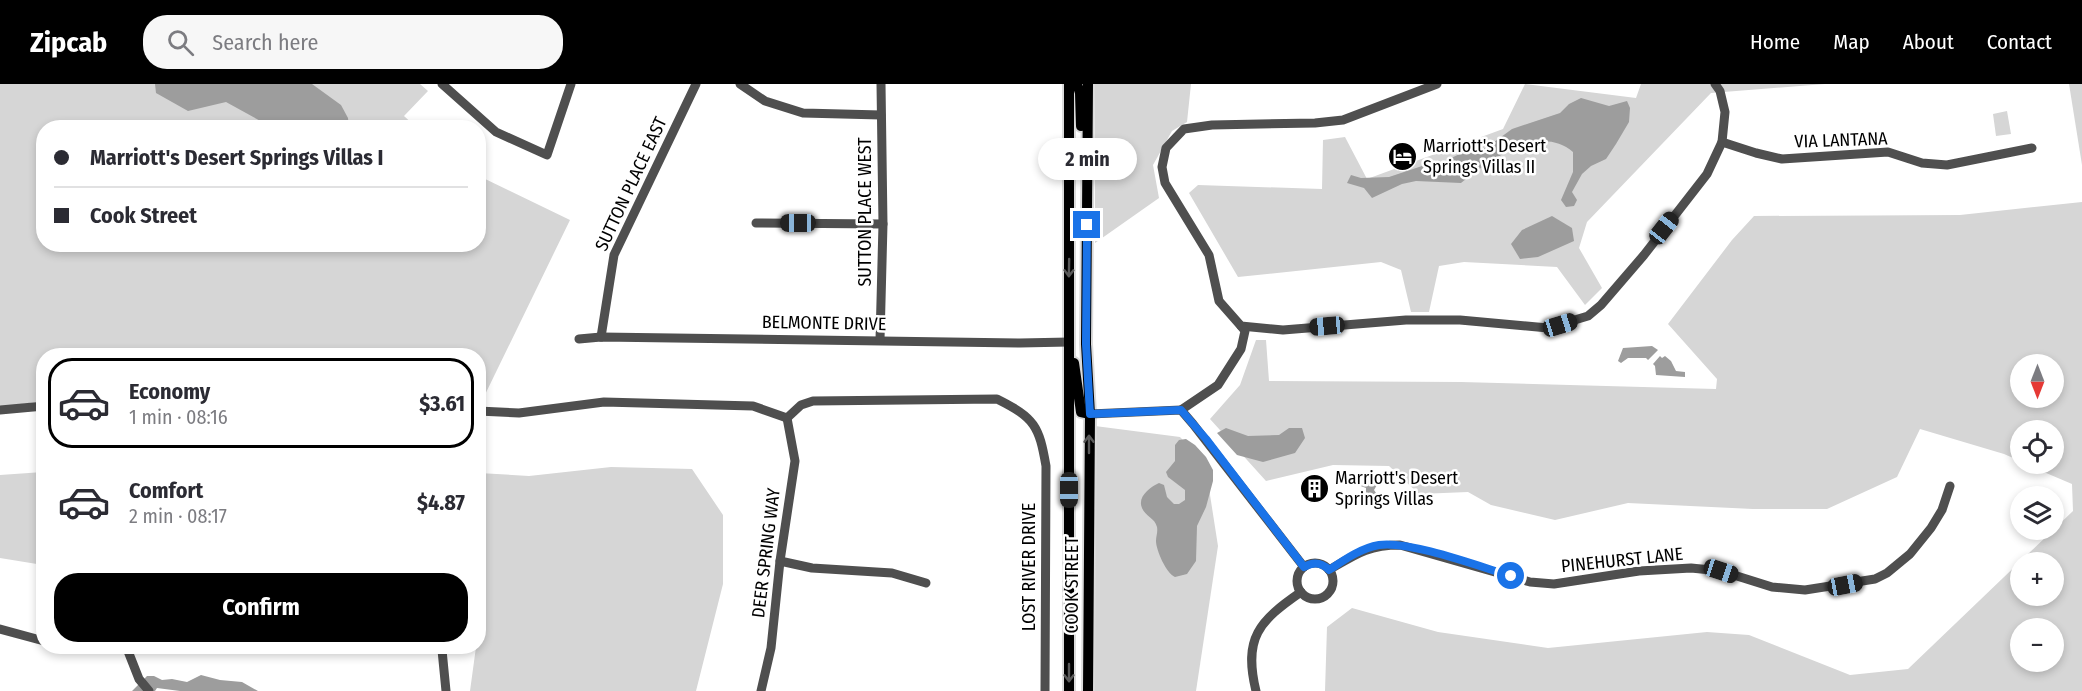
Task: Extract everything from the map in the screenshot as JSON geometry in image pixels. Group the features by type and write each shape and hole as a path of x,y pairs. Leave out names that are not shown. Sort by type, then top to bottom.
{"main road":[{"name":"COOK STREET","path":"1069,84 1069,691"},
{"path":"1077,84 1082,167 1088,201"},
{"name":"COOK STREET","path":"1088,84 1086,344 1090,414 1088,691"},
{"path":"1069,342 1081,412 1090,414"}],"street":[{"path":"441,84 482,120"},
{"path":"486,123 496,132 547,155 571,84"},
{"name":"SUTTON PLACE EAST","path":"601,337 614,255 696,84"},
{"path":"740,84 765,101 803,113 881,115"},
{"name":"SUTTON PLACE WEST","path":"880,340 883,224 881,84"},
{"path":"1090,414 1181,410 1218,385 1240,350 1245,331 1220,301 1209,255 1165,183 1162,167 1166,148 1184,129 1212,124 1315,123 1343,120 1437,84"},
{"path":"1241,326 1283,330 1394,321 1460,320 1548,328 1588,316 1602,304 1644,255 1707,174 1722,142 1725,112 1720,91 1715,84"},
{"name":"VIA LANTANA","path":"1722,142 1782,159 1888,152 1922,163 1947,165 2032,148"},
{"path":"756,223 883,224"},
{"name":"BELMONTE DRIVE","path":"579,339 601,337 880,340 1020,344 1069,342"},
{"name":"LOST RIVER DRIVE","path":"787,418 801,405 813,401 998,399 1022,411 1036,426 1046,466 1045,691"},
{"path":"486,411 519,413 604,402 741,405 753,406 787,418"},
{"path":"0,410 36,407"},
{"path":"1181,410 1304,567"},
{"name":"DEER SPRING WAY","path":"761,691 771,648 780,561 795,461 787,418"},
{"name":"PINEHURST LANE","path":"1329,570 1359,552 1379,545 1400,545 1530,582 1554,584 1638,571 1691,568 1721,571 1772,587 1805,590 1845,585 1875,579 1902,562 1942,510 1950,486"},
{"path":"780,561 812,568 892,573 926,583"},
{"path":"1314,563 1329,570 1333,580 1326,594 1316,598 1305,596 1301,592 1297,581 1304,567 1314,563"},
{"path":"1256,691 1252,676 1251,645 1269,616 1301,592"},
{"path":"0,629 36,639"},
{"path":"129,654 139,678 149,691"},
{"path":"438,654 446,691"}],"shaded area":[{"path":"0,84 420,84 428,91 404,116 408,120 36,120 36,252 486,252 486,179 570,220 486,393 486,348 36,348 36,402 0,407"},
{"path":"155,84 312,84 341,105 348,120 259,120 226,102 188,111 156,93"},
{"path":"1095,84 1191,84 1187,122 1172,131 1153,165 1159,198 1095,243"},
{"path":"1525,84 1636,98 1641,84 1825,84 1711,93 1587,222 1579,248 1602,288 1585,305 1557,267 1464,262 1439,266 1429,312 1411,312 1401,270 1381,262 1238,277 1189,193 1198,185 1322,189 1323,140 1345,137 1367,179 1503,129"},
{"path":"2069,84 2082,84 2082,165"},
{"path":"1581,98 1609,106 1627,101 1630,108 1629,122 1606,159 1591,166 1582,174 1572,192 1577,200 1574,206 1566,207 1561,200 1573,172 1573,152 1559,144 1545,141 1514,148 1461,183 1416,181 1402,184 1372,198 1364,188 1347,183 1351,175 1361,178 1389,177 1445,161 1468,150 1486,148 1512,129 1560,113 1569,104"},
{"path":"2007,111 2011,134 1996,136 1993,114"},
{"path":"2082,202 2082,691 1325,691 1327,627 1352,608 1438,632 1548,648 1707,632 1749,635 1850,675 1908,669 2010,571 2010,606 2064,606 2064,552 2030,552 2043,540 2064,540 2064,520 2073,511 2072,484 2048,474 2064,474 2064,420 2010,420 2010,457 1920,429 1897,477 1827,509 1753,509 1628,503 1555,520 1491,505 1468,492 1419,494 1389,466 1333,465 1266,481 1210,419 1240,385 1256,340 1266,340 1269,381 1461,382 1716,389 1717,379 1668,324 1732,240 1754,216 1960,215"},
{"path":"1552,216 1572,228 1574,241 1538,257 1520,259 1511,244 1522,230"},
{"path":"1652,346 1658,350 1648,360 1628,358 1621,363 1618,361 1623,348"},
{"path":"1660,356 1662,358 1665,356 1671,361 1676,371 1685,372 1685,377 1656,375 1653,364"},
{"path":"1095,426 1180,437 1205,463 1218,546 1196,691 1095,691"},
{"path":"1226,428 1248,436 1279,435 1289,428 1302,428 1305,438 1295,453 1263,462 1237,455 1217,433"},
{"path":"1186,439 1206,457 1213,470 1213,481 1206,507 1197,526 1196,561 1187,574 1175,577 1168,571 1160,555 1156,545 1156,524 1143,511 1141,500 1145,493 1159,483 1164,485 1167,497 1174,504 1185,500 1185,490 1168,477 1166,472 1175,461 1175,445 1179,440"},
{"path":"611,467 692,469 723,515 723,584 696,691 470,691 475,654 486,654 486,473 529,476"},
{"path":"36,472 36,564 0,558 0,475"},
{"path":"1363,477 1367,480 1375,479 1378,483 1374,490 1376,493 1388,493 1390,497 1388,501 1366,501 1366,488 1358,485 1357,481"},
{"path":"201,675 242,682 258,691 180,691 157,688 155,691 132,691 147,676 187,682"}],"place":[{"name":"Marriott's Desert Springs Villas II","path":"1402,156"},
{"name":"Marriott's Desert Springs Villas","path":"1314,488"}],"route":[{"path":"1087,225 1086,344 1090,414 1181,410 1304,567 1314,563 1325,566 1329,570 1359,552 1379,545 1400,545 1511,576"}]}
